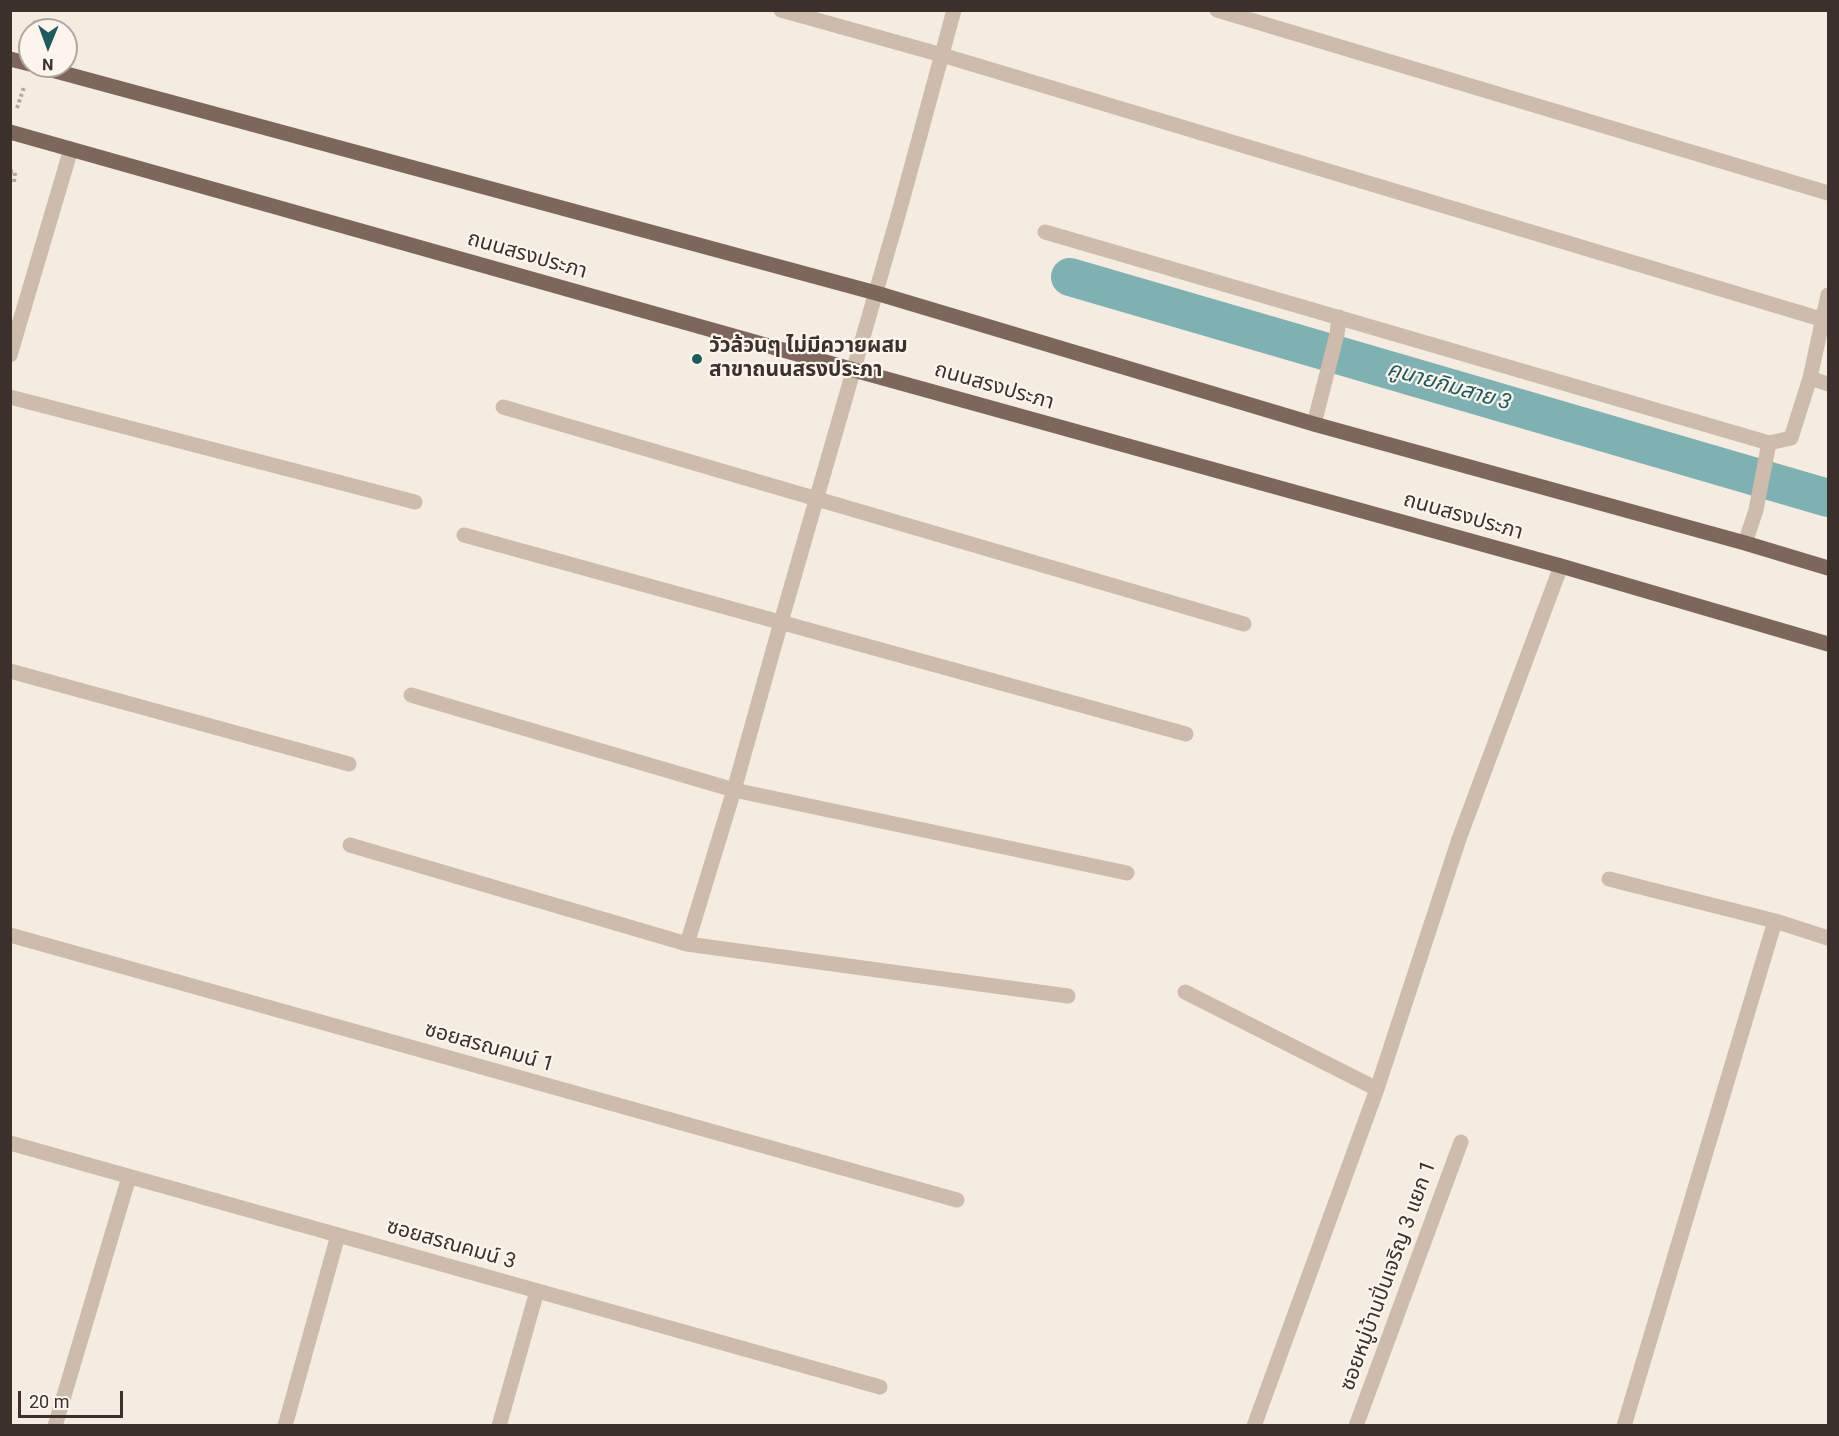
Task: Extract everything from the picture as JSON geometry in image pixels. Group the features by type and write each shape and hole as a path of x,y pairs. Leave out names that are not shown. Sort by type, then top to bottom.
{"main road":[{"path":"65,78 876,293 1314,424 1828,568"},
{"name":"ถนนสรงประภา","path":"12,125 71,149 1561,566 1828,644"}],"street":[{"path":"781,10 942,55 1824,320"},
{"path":"687,944 734,790 954,10"},
{"path":"1217,10 1828,193"},
{"path":"10,355 71,149"},
{"path":"1045,232 1769,443 1791,438 1810,378 1828,295"},
{"path":"1314,424 1328,376 1340,317"},
{"path":"1810,378 1828,384"},
{"path":"10,398 415,502"},
{"path":"502,407 1244,624"},
{"path":"1745,543 1756,510 1769,443"},
{"path":"464,535 1185,734"},
{"path":"1254,1425 1377,1089 1459,839 1561,566"},
{"path":"10,671 349,764"},
{"path":"411,695 734,790 1127,873"},
{"path":"350,845 687,944 1068,996"},
{"path":"1609,879 1774,921 1828,938"},
{"path":"1624,1425 1774,921"},
{"name":"ซอยสรณคมน์ 1","path":"10,935 957,1200"},
{"path":"1185,992 1377,1089"},
{"name":"ซอยหมู่บ้านปิ่นเจริญ 3 แยก 1","path":"1356,1425 1461,1142"},
{"name":"ซอยสรณคมน์ 3","path":"10,1143 880,1386"},
{"path":"55,1425 129,1177"},
{"path":"285,1425 338,1235"},
{"path":"499,1425 537,1291"}],"path":[{"path":"12,125 28,78"},
{"path":"10,171 15,172 14,182 10,180"}],"waterway":[{"name":"คูนายกิมสาย 3","path":"1070,277 1828,498"}],"place":[{"name":"วัวล้วนๆ ไม่มีควายผสม สาขาถนนสรงประภา","path":"697,359"}]}
